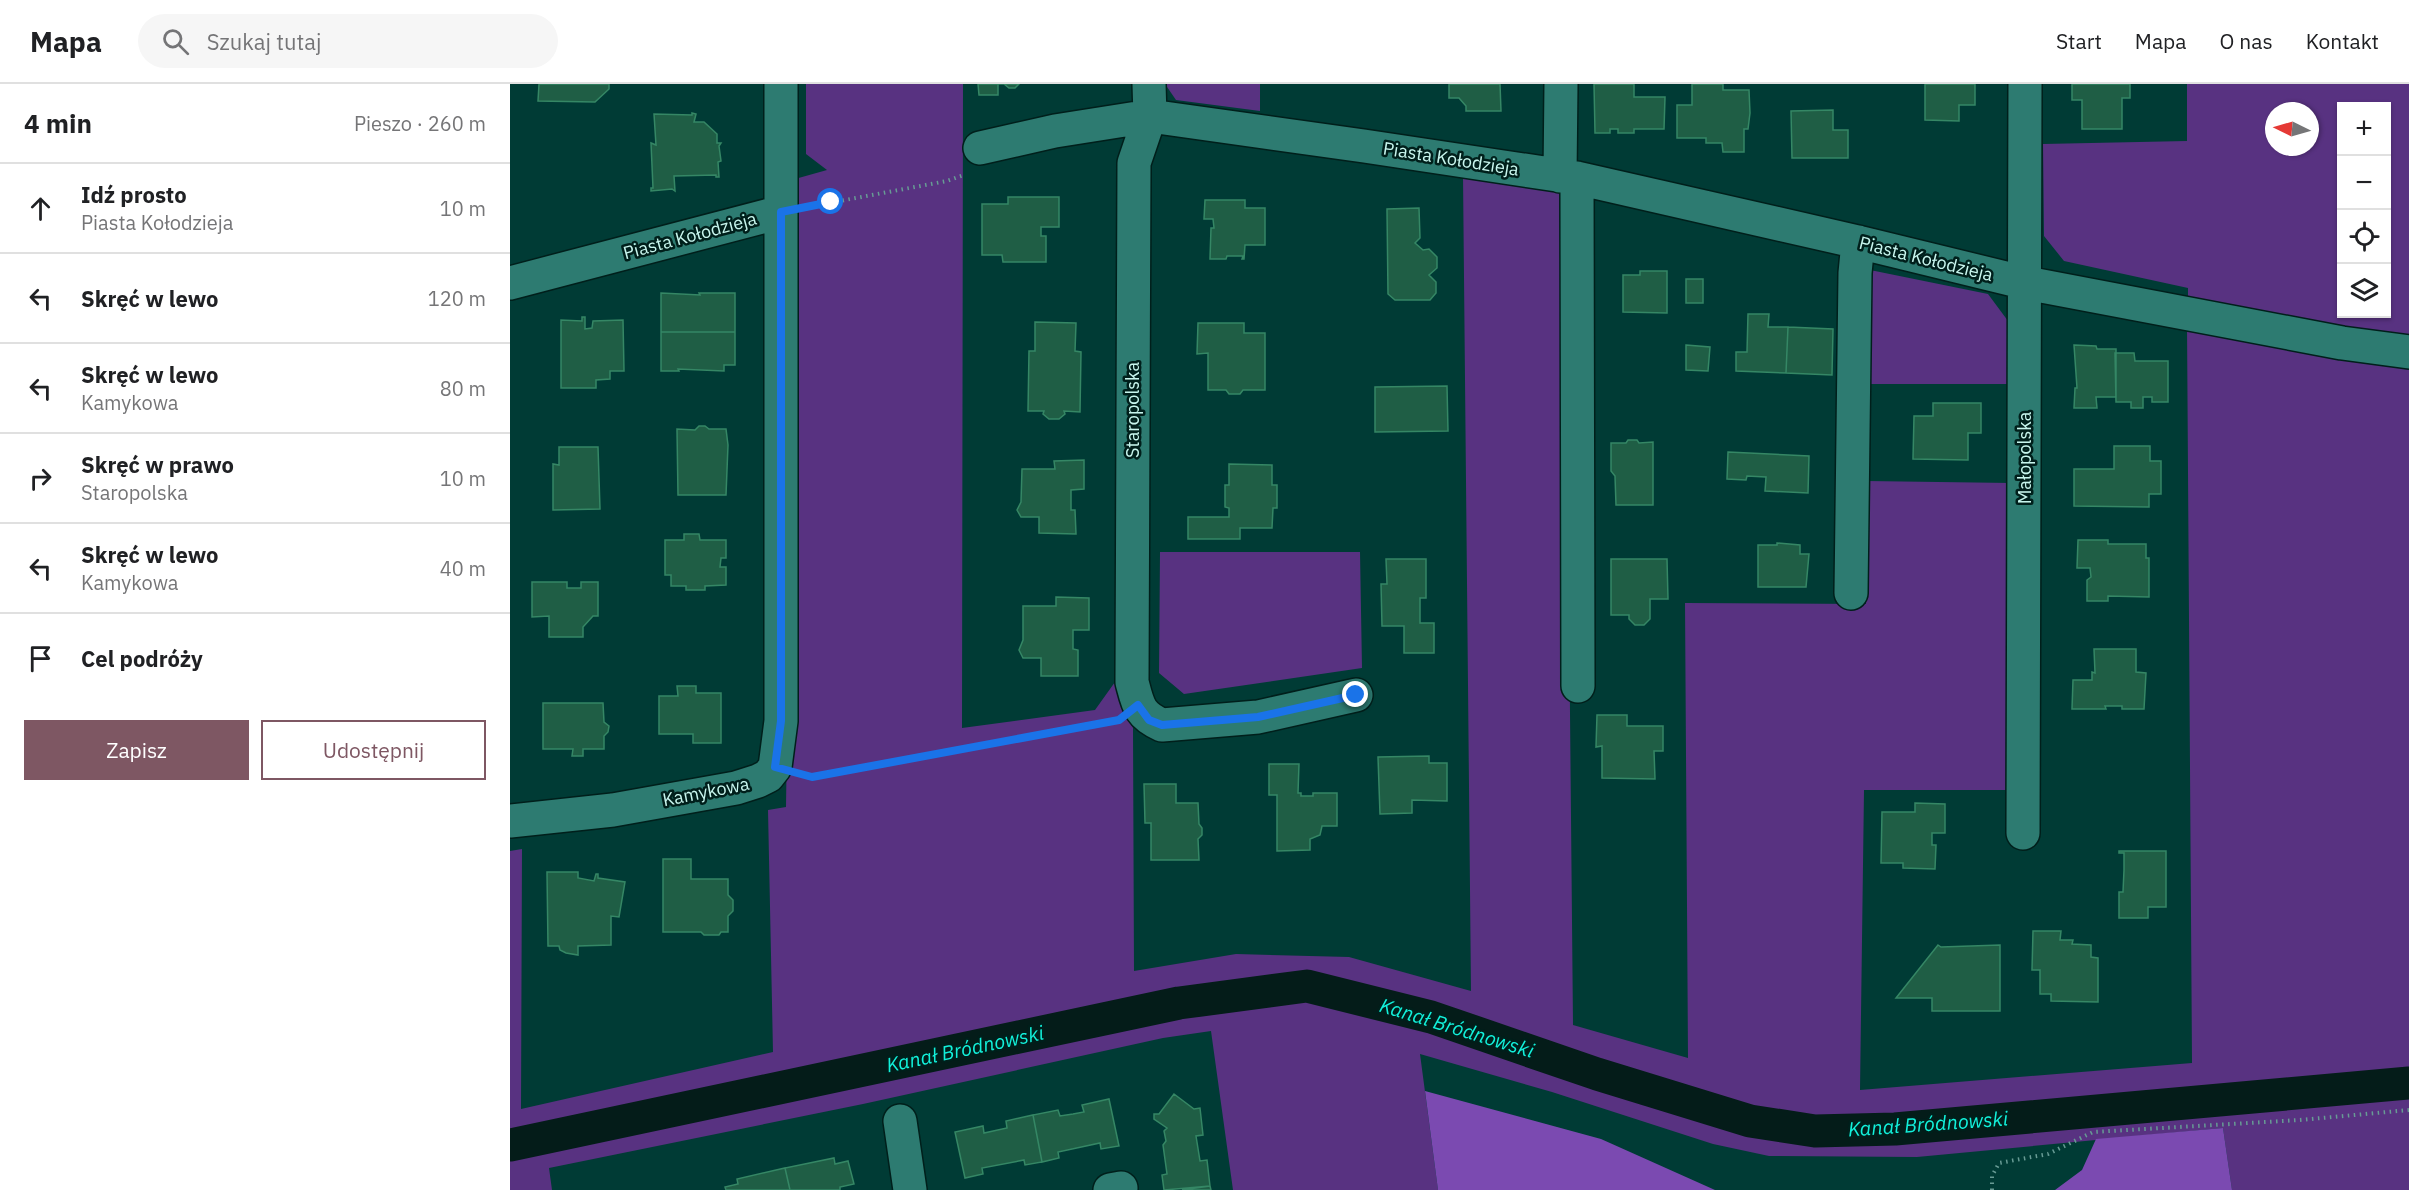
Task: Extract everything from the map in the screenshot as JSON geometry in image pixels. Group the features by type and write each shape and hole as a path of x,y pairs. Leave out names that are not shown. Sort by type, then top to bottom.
{"street":[{"path":"775,767 781,721 780,84"},
{"name":"Staropolska","path":"1149,84 1150,116 1134,163 1132,682 1150,715"},
{"path":"1561,84 1569,177 1578,686"},
{"name":"Małopolska","path":"2023,832 2025,84"},
{"name":"Piasta Kołodzieja","path":"980,148 1055,131 1150,116 1569,177 1858,242 2026,283 2342,343 2409,351"},
{"name":"Piasta Kołodzieja","path":"510,284 781,212"},
{"path":"1851,593 1855,285 1858,242"},
{"path":"1150,715 1258,717 1356,695"},
{"name":"Kamykowa","path":"510,821 613,810 736,788 768,776 775,767"},
{"path":"900,1121 910,1190"}],"path":[{"name":"Piasta Kołodzieja","path":"781,212 947,181 970,172 977,163 980,148"},
{"path":"775,767 812,777 1150,715"},
{"path":"1992,1190 1992,1176 1999,1163 2048,1154 2093,1132 2300,1120 2409,1110"}],"shaded area":[{"path":"806,84 963,84 962,728 1095,710 1115,682 1120,702 1133,728 1134,971 1236,954 1349,957 1471,991 1463,175 1565,191 1573,1025 1688,1058 1685,603 1866,604 1866,481 2011,483 2007,790 1864,790 1860,1090 2192,1063 2187,325 2409,357 2409,1190 2232,1190 2223,1128 1917,1157 1769,1156 1713,1144 1552,1092 1420,1054 1438,1190 1233,1190 1211,1031 1163,1038 863,1104 549,1168 552,1190 510,1190 510,851 522,849 521,1109 773,1052 768,810 786,807 795,179 827,170 806,154"},
{"path":"1165,84 1260,84 1260,111 1176,100"},
{"path":"2187,84 2409,84 2409,340 2188,303 2188,288 2064,261 2044,236 2043,144 2187,141"},
{"path":"1870,270 1988,294 2011,325 2010,384 1867,384"},
{"path":"1160,552 1360,552 1362,668 1184,694 1159,673"},
{"path":"1425,1091 1601,1139 1715,1190 1438,1190"},
{"path":"2223,1128 2232,1190 2055,1190 2082,1170 2096,1139"}],"building":[{"path":"539,84 609,84 609,89 595,102 538,101"},
{"path":"978,84 998,84 998,95 979,95"},
{"path":"1004,84 1019,84 1015,88 1009,88"},
{"path":"1449,84 1500,84 1501,111 1466,111 1466,106 1459,98 1449,98"},
{"path":"1594,84 1634,84 1634,97 1665,97 1664,129 1634,129 1634,133 1618,133 1618,129 1610,129 1610,133 1595,133"},
{"path":"1692,84 1723,84 1723,90 1749,90 1750,113 1748,129 1744,129 1744,152 1723,152 1722,143 1706,143 1706,138 1677,138 1677,105 1692,105"},
{"path":"1925,84 1975,84 1975,105 1959,105 1959,121 1925,120"},
{"path":"2072,84 2130,84 2130,98 2122,98 2122,129 2082,129 2082,100 2072,100"},
{"path":"1833,110 1833,130 1848,130 1848,158 1792,158 1791,111"},
{"path":"692,113 696,114 694,122 704,122 717,134 717,143 721,143 719,146 721,161 718,162 719,177 716,175 674,176 675,191 672,189 651,191 653,188 651,143 656,145 654,114 692,115"},
{"path":"1008,197 1059,197 1059,227 1041,227 1041,236 1046,236 1046,262 1003,262 1002,255 982,255 982,204 1008,204"},
{"path":"1205,200 1245,200 1245,208 1265,208 1265,245 1245,245 1244,259 1242,259 1243,256 1227,256 1226,259 1210,259 1211,228 1214,228 1213,219 1204,219"},
{"path":"1419,208 1420,238 1415,243 1423,250 1429,249 1437,257 1437,268 1429,275 1436,282 1436,293 1430,300 1395,300 1388,294 1387,209"},
{"path":"1640,271 1667,271 1667,313 1623,312 1623,275 1640,275"},
{"path":"1686,279 1703,279 1703,303 1686,303"},
{"path":"661,293 700,295 699,293 735,293 735,332 661,332"},
{"path":"1748,314 1769,314 1768,327 1788,327 1786,373 1736,371 1736,352 1747,352"},
{"path":"582,317 585,317 585,329 592,328 593,321 623,320 624,371 610,371 610,379 596,380 596,388 561,388 561,320 582,321"},
{"path":"1035,322 1076,323 1075,351 1081,352 1080,412 1064,411 1065,414 1059,419 1049,419 1043,414 1044,411 1028,411 1029,351 1035,351"},
{"path":"1198,323 1244,323 1244,333 1265,333 1265,390 1243,390 1240,394 1229,394 1226,390 1208,390 1208,353 1197,354"},
{"path":"1788,327 1833,329 1832,375 1786,373"},
{"path":"661,332 735,332 735,365 724,365 724,371 678,369 679,371 661,371"},
{"path":"1686,345 1710,347 1708,371 1686,370"},
{"path":"2074,345 2096,346 2097,349 2116,349 2116,397 2096,397 2097,408 2074,408 2075,388 2077,388"},
{"path":"2115,353 2134,353 2135,361 2168,361 2168,402 2152,402 2152,397 2143,397 2143,408 2131,408 2131,402 2116,402"},
{"path":"1447,386 1448,431 1375,432 1375,387"},
{"path":"1933,403 1981,403 1981,433 1968,433 1968,460 1913,459 1914,416 1933,416"},
{"path":"699,426 709,429 726,429 728,445 726,495 678,495 677,429 695,430"},
{"path":"1628,440 1637,440 1639,443 1653,442 1653,505 1616,505 1615,476 1611,471 1611,443 1626,443"},
{"path":"2114,446 2150,446 2150,461 2161,461 2161,494 2149,494 2149,507 2074,506 2074,469 2114,469"},
{"path":"559,447 598,447 600,509 553,510 553,464 559,465"},
{"path":"1728,452 1809,456 1808,493 1765,491 1766,477 1747,476 1746,480 1727,479"},
{"path":"1084,460 1084,489 1071,490 1071,510 1075,510 1076,534 1039,533 1039,517 1021,517 1017,510 1021,502 1022,469 1055,469 1054,461"},
{"path":"1229,464 1272,465 1272,485 1277,485 1277,508 1273,508 1272,528 1240,528 1240,539 1188,539 1188,517 1229,517 1229,508 1225,507 1225,485 1229,485"},
{"path":"684,534 699,534 700,540 726,540 726,558 721,558 720,567 726,567 726,585 705,586 705,590 686,590 686,586 671,586 671,575 665,575 665,540 684,540"},
{"path":"2078,540 2108,540 2108,544 2146,544 2146,558 2149,558 2149,597 2108,596 2108,601 2087,601 2087,580 2091,577 2090,568 2077,568"},
{"path":"1777,543 1800,545 1800,554 1809,554 1806,587 1758,587 1758,545 1777,545"},
{"path":"1386,559 1426,559 1426,598 1420,598 1420,623 1434,623 1434,653 1404,653 1404,626 1382,626 1381,584 1387,584"},
{"path":"1611,559 1667,559 1668,599 1650,599 1650,619 1644,625 1635,625 1629,619 1629,615 1611,615"},
{"path":"532,582 567,582 567,588 581,588 581,582 598,582 598,616 593,616 583,627 583,637 549,637 549,616 532,617"},
{"path":"1056,597 1089,598 1089,630 1073,630 1073,649 1078,650 1078,676 1041,676 1041,658 1023,658 1019,650 1023,640 1023,606 1056,606"},
{"path":"2094,649 2136,649 2136,672 2146,673 2144,709 2105,706 2106,709 2072,709 2073,680 2092,680 2092,672 2095,673"},
{"path":"677,686 696,686 696,693 721,693 721,743 693,743 693,734 659,734 659,696 678,696"},
{"path":"543,703 603,703 604,722 609,726 604,736 604,749 583,749 583,756 572,756 573,749 543,749"},
{"path":"1597,715 1627,715 1627,726 1663,726 1663,751 1654,751 1655,779 1602,778 1602,746 1596,747"},
{"path":"1429,756 1429,763 1447,763 1447,801 1412,800 1412,813 1380,814 1378,757"},
{"path":"1269,764 1299,764 1298,793 1301,793 1301,796 1313,796 1313,793 1337,793 1337,826 1322,826 1320,835 1310,839 1310,850 1277,851 1277,795 1269,795"},
{"path":"1144,784 1176,784 1176,803 1198,803 1199,824 1202,828 1202,835 1198,839 1199,860 1151,860 1151,823 1145,823"},
{"path":"1915,803 1945,804 1945,833 1932,833 1932,845 1936,845 1935,869 1903,868 1903,863 1881,863 1882,812 1915,812"},
{"path":"2119,851 2166,851 2166,907 2148,907 2148,918 2119,918 2119,892 2123,892 2124,853 2119,853"},
{"path":"663,859 691,859 691,879 728,879 728,895 733,900 733,911 728,916 728,932 721,932 719,935 704,935 701,932 663,932"},
{"path":"547,872 578,872 578,878 594,881 598,874 598,878 625,882 619,917 611,916 611,945 578,946 578,955 566,953 560,950 559,946 548,946"},
{"path":"2033,931 2061,931 2060,940 2073,940 2072,944 2091,945 2091,957 2098,958 2098,1002 2051,1001 2051,994 2040,994 2040,970 2032,970"},
{"path":"1938,945 1941,947 2000,945 2000,1011 1932,1011 1932,998 1896,998"},
{"path":"1174,1094 1194,1109 1200,1108 1203,1135 1196,1136 1200,1161 1207,1160 1210,1186 1164,1190 1162,1175 1167,1174 1163,1145 1166,1141 1164,1131 1167,1128 1154,1119 1154,1114 1159,1114"},
{"path":"1109,1099 1119,1146 1101,1149 1100,1143 1058,1152 1059,1158 1042,1162 1033,1115 1058,1110 1060,1116 1084,1112 1082,1105"},
{"path":"1033,1115 1042,1162 1025,1165 1024,1160 982,1168 983,1174 965,1178 955,1132 983,1126 984,1133 1007,1128 1006,1121"},
{"path":"834,1158 835,1164 848,1161 854,1184 840,1187 840,1190 790,1190 785,1168"},
{"path":"785,1168 790,1190 726,1190 725,1187 738,1184 737,1179"},
{"path":"1210,1186 1211,1190 1182,1190"}],"waterway":[{"name":"Kanał Bródnowski","path":"510,1145 1179,1003 1307,986 1431,1017 1597,1074 1750,1121 1815,1131 1895,1129 2409,1083"}],"route":[{"path":"831,202 781,212 781,721 775,767 812,777 1119,720 1138,705 1149,720 1162,725 1258,717 1356,695"}]}
